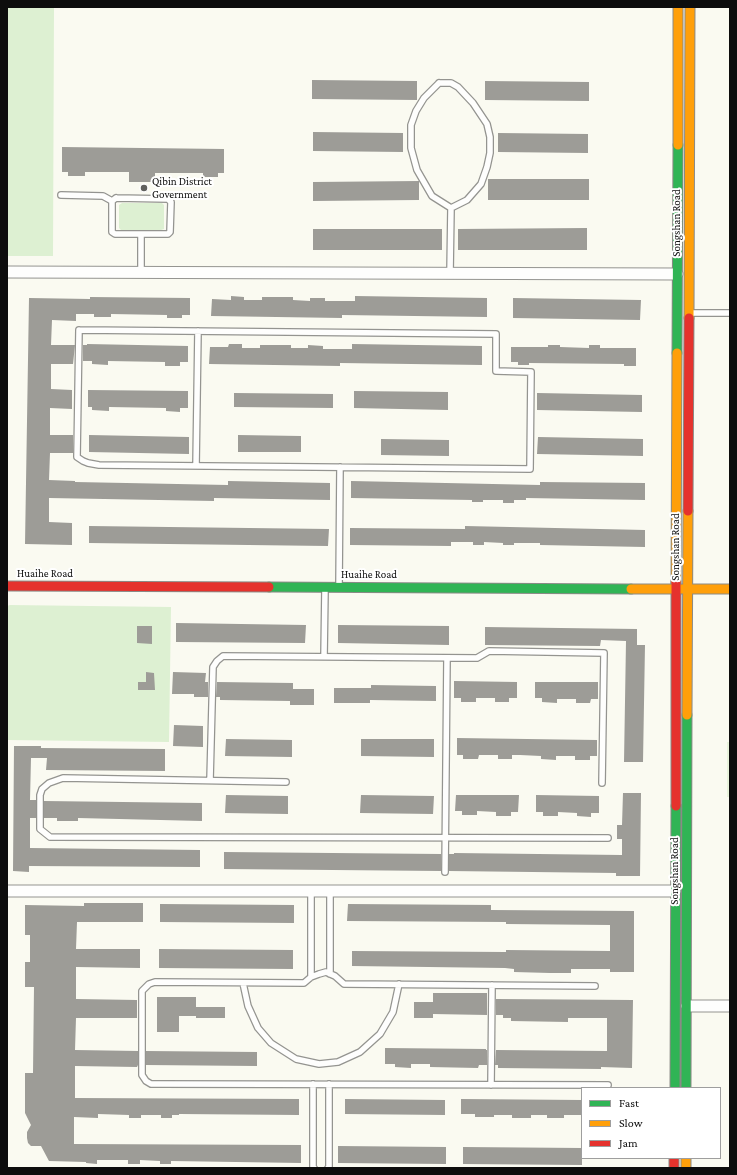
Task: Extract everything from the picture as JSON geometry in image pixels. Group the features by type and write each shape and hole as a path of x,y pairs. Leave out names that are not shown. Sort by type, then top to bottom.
{"street":[{"name":"Songshan Road","path":"675,1087 678,7"},
{"name":"Songshan Road","path":"686,1087 690,7"},
{"path":"7,272 677,274"},
{"name":"Huaihe Road","path":"7,586 730,589"},
{"path":"7,892 675,891"},
{"path":"687,1006 730,1006"}],"lane":[{"path":"439,83 451,83 458,87 472,102 487,124 490,137 490,153 481,184 466,200 450,208 432,196 417,170 411,148 411,125 416,111 424,98 439,83"},
{"path":"61,195 103,196 112,201"},
{"path":"116,198 168,199 171,202 170,232 168,234 115,234 112,232 112,201 116,198"},
{"path":"450,208 450,273"},
{"path":"141,234 141,272"},
{"path":"689,313 730,313"},
{"path":"79,330 198,331 496,334 496,371 531,372 530,469 99,466 83,461 77,457 79,330"},
{"path":"196,466 198,331"},
{"path":"339,587 340,467"},
{"path":"324,587 324,657"},
{"path":"210,780 213,667 222,656 477,658 489,651 604,653 602,783"},
{"path":"445,872 447,658"},
{"path":"286,782 63,778 49,783 42,789 40,795 40,829 50,837 608,838"},
{"path":"311,891 311,977"},
{"path":"330,891 330,974"},
{"path":"595,986 344,984 335,976 326,972 311,977 304,983 155,982 149,984 142,992 142,1075 146,1081 151,1084 608,1085"},
{"path":"243,983 248,1006 258,1028 271,1043 296,1059 319,1064 338,1062 360,1052 380,1034 393,1012 399,984"},
{"path":"491,1085 492,985"},
{"path":"313,1084 314,1168"},
{"path":"328,1168 329,1084"}],"green space":[{"path":"7,7 54,7 53,256 7,256"},
{"path":"122,203 162,203 164,205 164,229 121,230 119,228 119,205"},
{"path":"7,606 171,607 169,742 7,740"},
{"path":"727,742 730,742 730,797 727,797"}],"building":[{"path":"312,80 417,81 417,100 312,99"},
{"path":"485,81 589,82 589,101 485,100"},
{"path":"313,132 403,133 403,152 313,151"},
{"path":"498,133 588,134 588,153 498,152"},
{"path":"62,147 224,149 224,173 218,173 218,177 203,177 203,173 155,173 155,182 129,182 129,172 85,172 85,176 68,176 68,172 62,172"},
{"path":"488,179 589,179 589,200 488,200"},
{"path":"419,181 419,200 313,201 313,182"},
{"path":"587,228 587,250 458,250 458,229"},
{"path":"313,229 442,229 442,250 313,250"},
{"path":"231,296 244,297 244,300 262,300 262,297 293,297 293,300 310,301 310,298 325,298 325,301 355,301 355,296 487,298 487,317 342,315 342,318 211,316 212,299 231,300"},
{"path":"90,297 190,298 190,315 182,315 182,318 167,318 167,315 111,314 111,317 94,317 94,314 76,314 76,321 52,320 51,345 75,345 73,364 51,364 51,389 72,390 72,409 50,408 50,435 73,435 73,453 50,453 49,480 75,482 228,485 228,481 330,483 330,500 214,498 214,501 49,498 49,522 72,523 72,545 25,544 29,298 90,299"},
{"path":"513,298 641,300 640,320 513,318"},
{"path":"229,344 242,344 242,348 260,348 260,345 291,345 291,348 308,348 308,345 323,346 323,349 352,349 352,344 482,346 482,365 340,363 340,366 209,364 210,347 228,347"},
{"path":"83,345 188,346 188,362 180,362 180,366 165,366 165,362 108,361 108,365 92,364 92,361 83,361"},
{"path":"548,345 589,348 589,345 600,345 600,348 636,348 636,366 624,366 624,364 529,363 529,365 518,365 518,362 511,362 511,347 548,347"},
{"path":"88,390 188,391 188,408 180,408 180,412 166,411 166,408 109,407 109,411 92,410 92,407 88,407"},
{"path":"354,391 448,392 448,410 354,408"},
{"path":"234,393 333,394 333,408 234,407"},
{"path":"537,393 642,395 642,412 537,410"},
{"path":"89,435 189,437 189,454 89,452"},
{"path":"238,435 301,436 301,452 238,452"},
{"path":"538,437 643,439 643,456 537,454"},
{"path":"381,439 449,440 449,456 381,455"},
{"path":"351,481 540,485 540,482 645,483 645,500 526,498 526,500 514,500 514,503 503,503 503,500 483,500 483,502 472,502 472,500 351,498"},
{"path":"89,526 329,529 328,546 89,543"},
{"path":"465,526 645,530 645,547 540,545 540,543 514,543 514,545 503,545 503,543 484,542 484,545 473,545 473,542 451,542 451,546 350,545 350,528 465,529"},
{"path":"176,623 306,625 305,643 176,642"},
{"path":"338,625 449,626 449,645 338,643"},
{"path":"137,626 152,626 152,644 137,643"},
{"path":"485,627 637,629 637,645 645,645 643,762 624,762 626,641 601,640 600,646 485,645"},
{"path":"146,672 154,673 155,690 138,690 138,682 146,682"},
{"path":"173,672 206,673 205,682 208,682 208,697 194,697 194,694 172,694"},
{"path":"454,681 517,682 517,698 509,698 509,702 495,702 495,698 476,698 476,702 461,702 461,698 454,698"},
{"path":"217,682 293,683 293,689 314,689 314,705 290,705 290,701 220,700 220,697 216,697"},
{"path":"535,682 598,682 598,699 591,699 590,703 576,703 576,699 557,699 557,703 542,702 542,698 535,698"},
{"path":"371,685 436,686 436,701 370,700 370,703 334,703 334,688 371,688"},
{"path":"174,725 203,726 203,747 173,746"},
{"path":"457,738 597,740 597,756 590,756 590,760 575,760 575,756 556,756 556,760 541,759 541,756 520,755 512,755 512,759 498,759 498,755 479,755 478,759 463,759 463,755 457,755"},
{"path":"226,739 292,740 292,757 225,756"},
{"path":"361,739 434,739 434,757 361,756"},
{"path":"14,746 41,746 41,748 165,749 165,771 46,770 47,758 31,758 30,800 36,800 36,818 30,818 30,848 200,850 200,867 29,866 29,872 13,871"},
{"path":"623,793 641,793 640,876 616,876 616,873 449,871 449,854 454,853 622,855 622,839 617,839 617,825 622,825"},
{"path":"226,795 288,796 288,814 225,813"},
{"path":"361,795 434,796 433,814 360,813"},
{"path":"456,795 519,795 518,812 511,812 511,816 496,816 496,812 477,811 477,815 462,815 462,811 455,811"},
{"path":"536,795 599,796 599,813 591,813 591,817 577,816 577,813 558,812 558,816 543,816 543,812 536,812"},
{"path":"44,801 202,803 202,821 78,818 78,821 57,821 57,818 44,818"},
{"path":"224,852 441,854 441,871 224,869"},
{"path":"84,903 143,903 143,922 77,922 76,949 140,949 140,968 76,967 76,999 137,1000 137,1018 76,1018 75,1050 138,1051 138,1065 137,1067 75,1066 75,1098 299,1099 299,1115 179,1114 172,1115 172,1118 161,1118 161,1115 141,1115 141,1118 129,1118 129,1115 98,1114 98,1118 74,1117 74,1144 301,1145 301,1163 171,1161 171,1164 160,1164 160,1161 140,1160 140,1164 128,1164 128,1160 97,1160 97,1164 86,1162 49,1161 41,1146 31,1146 28,1143 27,1132 31,1125 25,1113 25,1073 33,1073 34,987 25,987 25,962 30,962 30,935 25,935 25,905 84,906"},
{"path":"160,904 294,905 294,923 160,922"},
{"path":"348,904 491,905 491,910 634,911 634,972 610,972 610,969 571,969 571,973 550,973 514,972 514,969 505,968 352,966 352,951 610,951 610,925 506,924 506,922 347,921"},
{"path":"159,949 293,950 293,969 159,968"},
{"path":"433,993 487,993 487,1015 433,1014 433,1018 414,1018 414,1002 433,1002"},
{"path":"157,997 196,997 196,1007 225,1007 225,1018 196,1018 196,1016 179,1016 179,1032 157,1032"},
{"path":"496,999 633,1000 632,1068 498,1068 498,1065 495,1065 496,1050 607,1051 607,1018 568,1018 568,1022 511,1021 511,1018 503,1018 503,1015 496,1015"},
{"path":"385,1048 486,1049 487,1065 479,1065 478,1068 430,1067 430,1064 411,1064 411,1068 395,1067 395,1064 385,1064"},
{"path":"146,1051 257,1052 257,1066 146,1065"},
{"path":"345,1099 445,1100 445,1115 345,1114"},
{"path":"461,1099 581,1100 581,1115 564,1115 564,1118 547,1118 547,1115 531,1115 531,1118 512,1118 512,1115 475,1117 475,1114 461,1114"},
{"path":"338,1146 446,1147 446,1164 338,1163"},
{"path":"463,1147 581,1148 582,1159 582,1165 463,1164"}],"traffic: fast":[{"path":"677,353 678,145"},
{"path":"269,587 631,589"},
{"path":"686,1087 687,715"},
{"path":"675,1087 676,806"}],"traffic: slow":[{"path":"678,7 678,145"},
{"path":"689,318 690,7"},
{"path":"676,582 677,353"},
{"path":"687,715 688,511"},
{"path":"631,589 730,589"},
{"path":"686,1159 686,1168"}],"traffic: jam":[{"path":"688,511 689,318"},
{"path":"676,582 676,806"},
{"path":"7,586 269,587"},
{"path":"674,1159 674,1168"}],"place":[{"name":"Qibin District Government","path":"144,188"}]}
